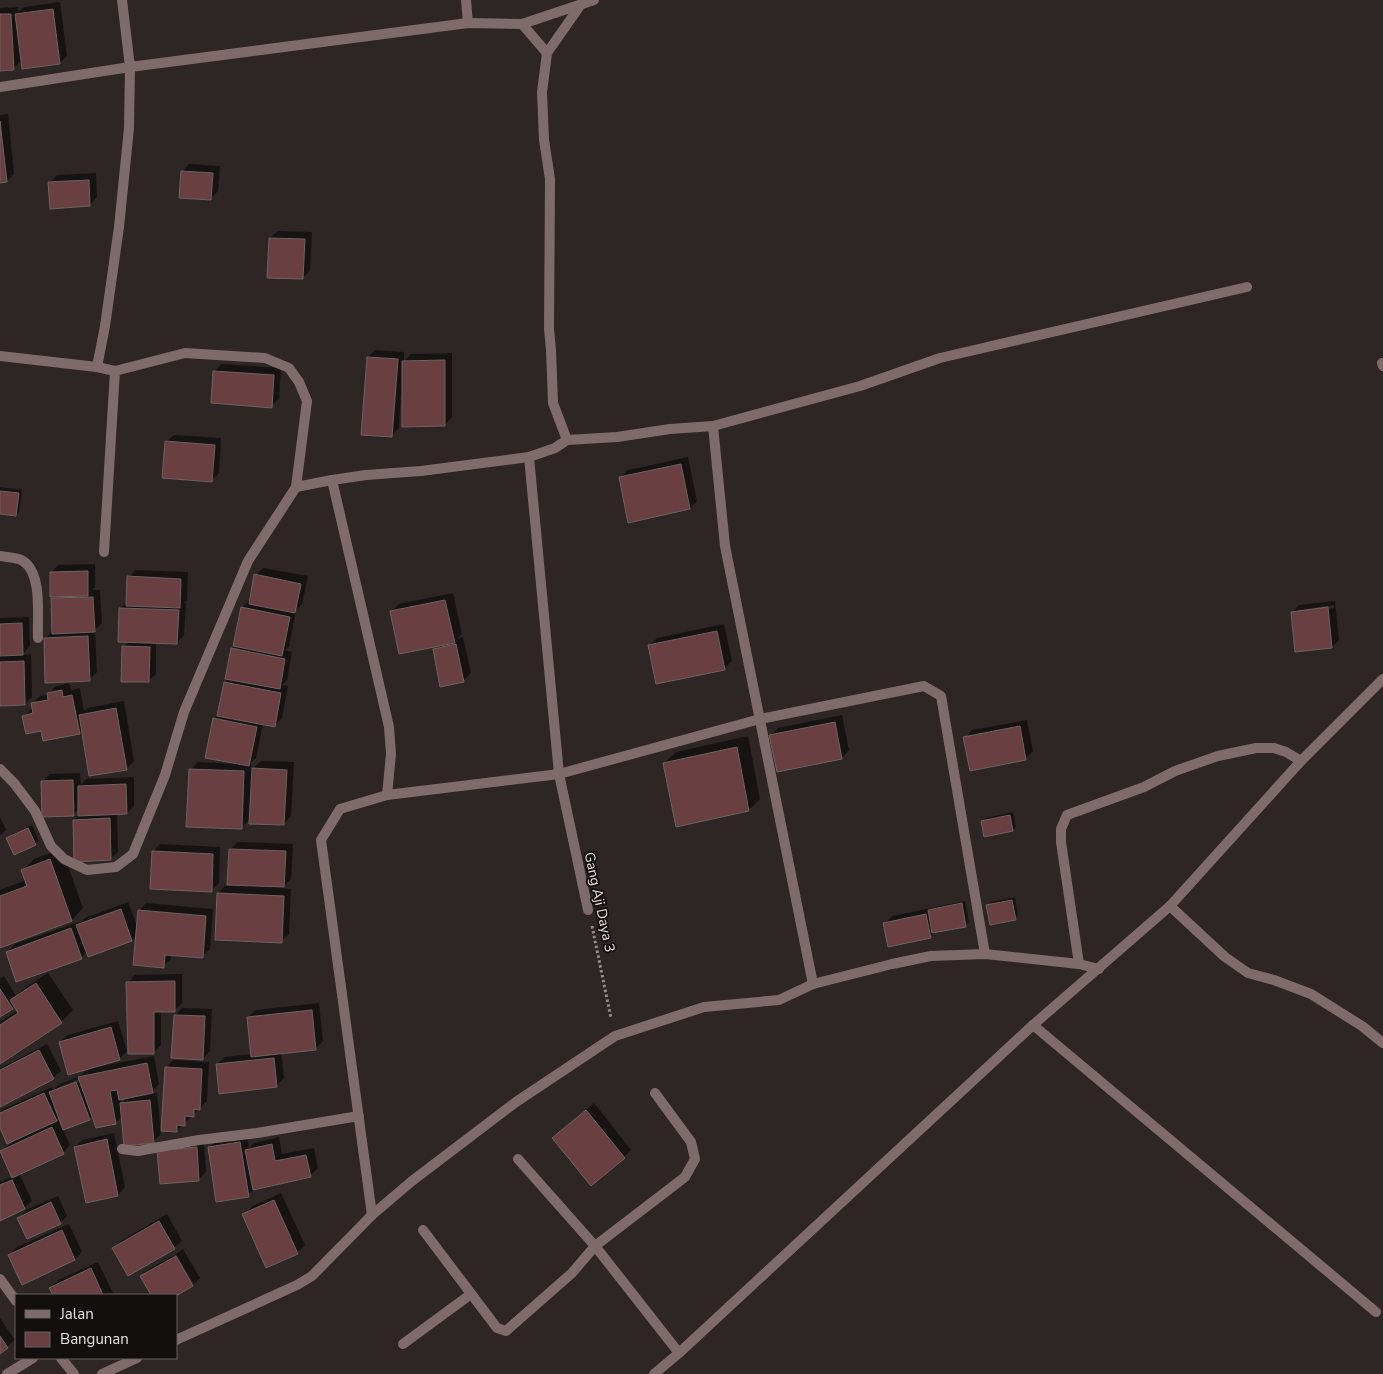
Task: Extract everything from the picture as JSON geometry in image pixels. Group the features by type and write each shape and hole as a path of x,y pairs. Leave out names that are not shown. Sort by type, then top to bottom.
{"street":[{"path":"97,367 105,326 120,217 129,128 130,67 122,0"},
{"path":"466,0 468,23"},
{"path":"0,87 130,67 468,23 522,24 582,1 594,0"},
{"path":"567,440 553,403 549,329 550,179 544,140 542,92 547,53 582,1"},
{"path":"522,24 547,53"},
{"path":"296,487 366,475 421,471 528,457 555,448 567,440 617,437 670,429 713,426 860,386 940,358 1247,287"},
{"path":"0,356 97,367 115,371 185,353 264,358 289,368 299,382 307,400 296,487 248,561 184,712 165,775 133,854 116,867 87,870 64,859 51,846 35,811 14,784 0,770"},
{"path":"104,552 115,371"},
{"path":"713,426 725,546 813,984"},
{"name":"Gang Aji Daya 3","path":"528,457 559,774 588,910"},
{"path":"332,480 389,727 391,754 387,795"},
{"path":"0,556 22,560 33,572 37,589 38,638"},
{"path":"654,1374 1033,1025 1170,906 1301,761 1383,679"},
{"path":"372,1215 321,840 340,809 387,795 559,774 760,719 924,686 941,696 985,954"},
{"path":"1078,964 1061,842 1061,829 1067,815 1144,788 1175,771 1218,756 1256,748 1274,748 1286,752 1301,761"},
{"path":"1170,906 1225,958 1248,973 1274,980 1311,994 1362,1026 1383,1043"},
{"path":"178,1339 297,1285 312,1276 372,1215 412,1181 516,1102 615,1036 704,1008 779,1000 813,984 931,956 985,954 1078,964 1099,969"},
{"path":"1033,1025 1376,1312"},
{"path":"423,1230 497,1328 506,1331 572,1272 595,1246 685,1177 695,1159 691,1142 655,1093"},
{"path":"122,1148 138,1151 358,1116"},
{"path":"518,1159 595,1246 679,1353"},
{"path":"0,1279 15,1299"},
{"path":"403,1344 471,1294"},
{"path":"7,1374 31,1359"},
{"path":"62,1359 74,1374"},
{"path":"102,1374 135,1359"}],"path":[{"name":"Gang Aji Daya 3","path":"588,910 615,1036"}],"building":[{"path":"53,9 60,64 22,69 15,14"},
{"path":"0,14 11,14 14,70 0,71"},
{"path":"0,121 7,182 0,183"},
{"path":"181,171 213,173 211,200 179,198"},
{"path":"89,180 90,206 50,209 48,182"},
{"path":"269,238 305,239 303,279 267,278"},
{"path":"367,357 398,359 392,437 361,435"},
{"path":"445,360 445,426 402,427 402,361"},
{"path":"213,371 274,375 272,408 211,403"},
{"path":"165,441 215,445 212,482 162,478"},
{"path":"681,464 690,509 628,523 619,477"},
{"path":"0,491 19,493 16,516 0,514"},
{"path":"88,571 88,596 50,597 50,572"},
{"path":"254,574 301,584 295,613 249,604"},
{"path":"127,576 181,579 180,608 126,606"},
{"path":"93,597 95,632 52,634 51,598"},
{"path":"445,600 455,643 399,654 390,611"},
{"path":"241,607 290,617 282,656 233,646"},
{"path":"1328,607 1332,648 1295,652 1291,612"},
{"path":"119,608 179,610 177,644 118,642"},
{"path":"22,623 23,655 0,656 0,624"},
{"path":"717,631 725,670 656,684 648,645"},
{"path":"88,636 90,681 45,683 44,638"},
{"path":"456,644 464,682 440,687 433,649"},
{"path":"122,646 150,647 149,682 121,682"},
{"path":"231,648 285,659 280,689 225,679"},
{"path":"24,661 25,705 0,706 0,662"},
{"path":"224,682 281,693 275,727 217,716"},
{"path":"62,690 63,697 72,695 80,734 43,741 41,731 26,734 22,716 33,713 31,703 48,700 47,693"},
{"path":"116,708 127,770 89,776 79,715"},
{"path":"213,718 257,727 249,766 205,758"},
{"path":"835,722 842,759 777,772 769,735"},
{"path":"1020,726 1026,760 970,771 963,737"},
{"path":"737,747 749,811 676,827 663,763"},
{"path":"252,768 287,770 284,825 249,824"},
{"path":"189,769 244,771 242,829 186,827"},
{"path":"73,780 74,816 42,817 41,781"},
{"path":"126,784 127,814 78,816 78,786"},
{"path":"1010,815 1013,831 984,837 981,821"},
{"path":"110,818 111,860 74,862 73,820"},
{"path":"28,828 36,845 14,855 6,838"},
{"path":"229,849 286,851 284,887 227,885"},
{"path":"152,851 213,854 212,892 150,889"},
{"path":"50,859 72,921 0,948 0,896 27,886 21,870"},
{"path":"217,893 284,896 282,943 215,940"},
{"path":"1012,900 1016,920 990,925 986,905"},
{"path":"962,903 966,927 932,933 928,910"},
{"path":"121,909 132,941 88,957 76,925"},
{"path":"138,910 206,916 203,958 165,955 164,968 133,965"},
{"path":"926,914 931,938 888,947 883,923"},
{"path":"71,928 82,959 16,982 6,952"},
{"path":"175,981 175,1012 154,1012 154,1054 128,1054 126,982"},
{"path":"36,983 62,1023 0,1064 0,1025 18,1013 10,1000"},
{"path":"0,989 13,1009 0,1017"},
{"path":"312,1010 316,1050 251,1057 247,1017"},
{"path":"174,1015 205,1016 203,1060 171,1058"},
{"path":"111,1027 120,1060 68,1075 59,1042"},
{"path":"39,1050 54,1079 0,1107 0,1070"},
{"path":"274,1058 277,1087 219,1094 216,1064"},
{"path":"147,1063 153,1093 119,1100 117,1090 110,1091 116,1124 96,1128 78,1077"},
{"path":"165,1067 202,1069 200,1110 194,1109 194,1117 185,1116 185,1126 177,1125 177,1132 161,1131"},
{"path":"76,1082 90,1120 63,1130 49,1092"},
{"path":"44,1093 57,1121 7,1144 0,1128 0,1113"},
{"path":"150,1100 154,1143 124,1146 120,1103"},
{"path":"586,1110 625,1158 591,1186 552,1138"},
{"path":"52,1127 64,1154 12,1178 0,1151"},
{"path":"107,1139 118,1196 86,1203 74,1147"},
{"path":"240,1142 249,1197 216,1202 208,1147"},
{"path":"272,1144 275,1161 306,1155 311,1177 253,1190 245,1150"},
{"path":"197,1147 199,1181 160,1184 157,1151"},
{"path":"12,1180 25,1209 0,1221 0,1185"},
{"path":"274,1200 298,1254 266,1268 242,1214"},
{"path":"51,1202 61,1224 27,1239 17,1218"},
{"path":"159,1221 175,1249 128,1276 112,1248"},
{"path":"62,1230 75,1260 22,1285 8,1255"},
{"path":"176,1256 193,1286 178,1295 150,1294 140,1276"},
{"path":"91,1268 103,1294 52,1294 49,1288"},
{"path":"0,1336 8,1348 0,1354"}]}
